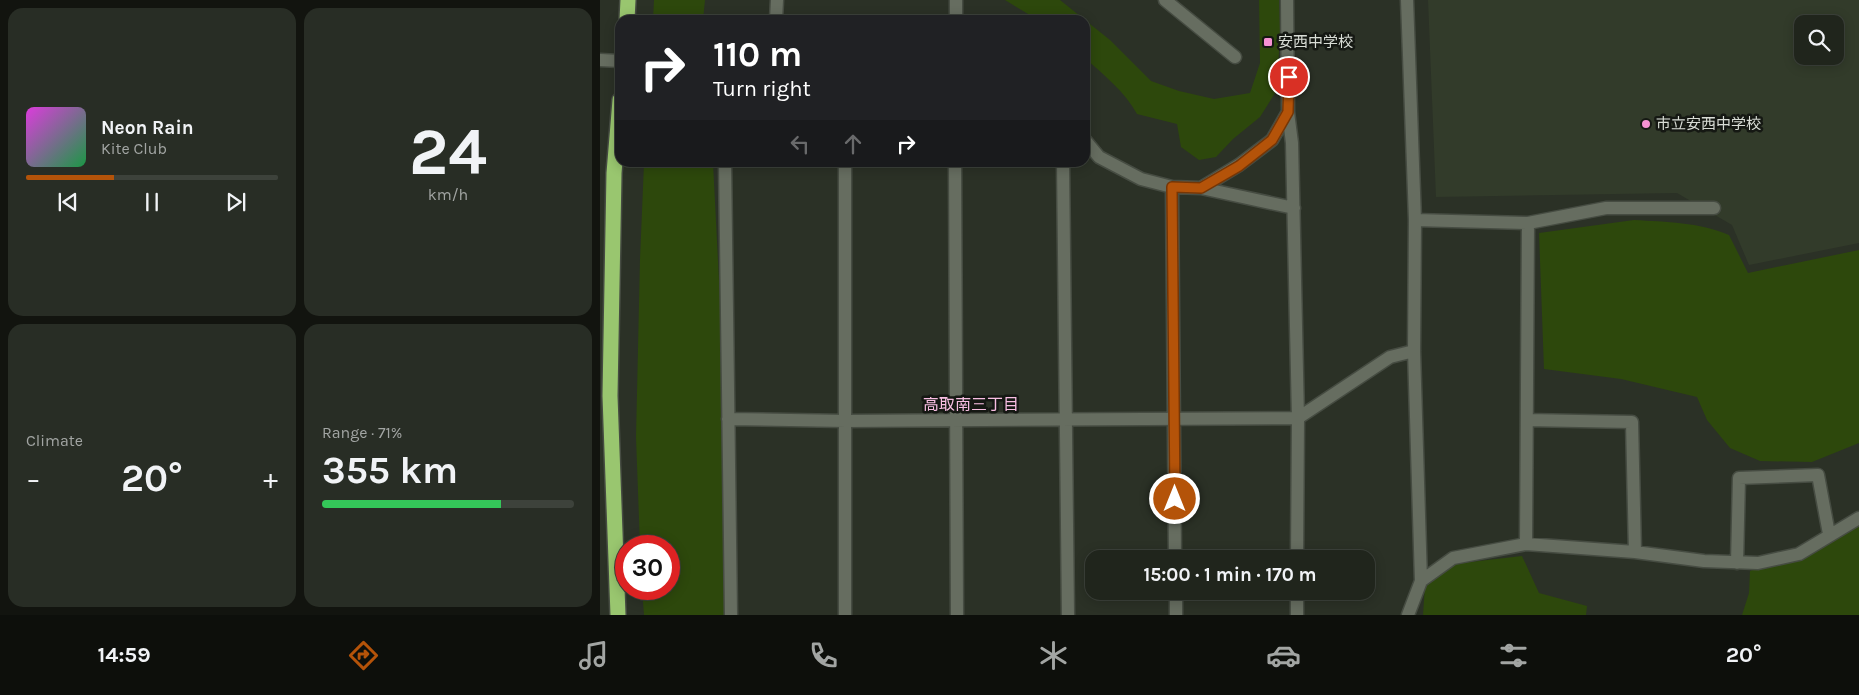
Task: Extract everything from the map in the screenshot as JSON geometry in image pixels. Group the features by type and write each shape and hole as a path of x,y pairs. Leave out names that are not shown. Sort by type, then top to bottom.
{"highway":[{"path":"627,15 628,0"},
{"path":"615,160 610,396 618,615"}],"street":[{"path":"776,15 777,0"},
{"path":"956,0 956,15"},
{"path":"1165,0 1235,57"},
{"path":"1287,0 1288,112 1292,143 1294,208 1298,418 1298,550"},
{"path":"1407,0 1415,220 1414,351 1421,581 1408,615"},
{"path":"600,60 615,61"},
{"path":"1201,188 1239,166 1272,140 1288,112"},
{"path":"1090,146 1099,157 1141,179 1172,187 1201,188 1294,208"},
{"path":"725,167 731,615"},
{"path":"845,167 845,615"},
{"path":"956,167 957,615"},
{"path":"1064,167 1068,615"},
{"path":"1172,187 1176,550"},
{"path":"1415,220 1528,223 1606,208 1714,208"},
{"path":"1526,544 1528,223"},
{"path":"728,419 846,421 1066,418 1298,418 1390,357 1414,351"},
{"path":"1527,420 1632,422 1635,552"},
{"path":"1737,563 1739,478 1818,475 1829,534"},
{"path":"1421,581 1453,558 1526,544 1635,552 1737,563 1758,563 1799,554 1829,534 1859,518"},
{"path":"1176,600 1176,615"},
{"path":"1297,600 1297,615"}],"shaded area":[{"name":"市立安西中学校","path":"1428,0 1859,0 1859,243 1749,265 1732,225 1677,193 1436,197"}],"green space":[{"path":"654,0 705,0 704,15 653,15"},
{"path":"1005,0 1060,0 1079,15 1030,15"},
{"path":"1259,0 1279,0 1280,32 1277,90 1260,117 1233,139 1216,157 1199,160 1181,147 1177,124 1137,114 1107,77 1090,62 1090,24 1110,40 1151,81 1179,91 1214,99 1250,93 1260,63"},
{"path":"644,167 713,167 726,417 726,615 644,615 643,600 680,600 680,535 640,535 636,437"},
{"path":"1634,220 1694,225 1729,235 1748,273 1859,250 1859,443 1812,462 1760,461 1730,448 1707,420 1697,397 1621,379 1544,369 1539,233"},
{"path":"1859,521 1859,615 1742,615 1749,593 1750,571 1832,537"},
{"path":"1522,556 1539,593 1587,606 1586,615 1423,615 1425,585 1453,564"}],"place":[{"name":"安西中学校","path":"1268,42"},
{"name":"市立安西中学校","path":"1646,124"}],"district":[{"name":"高取南三丁目","path":"971,404"}],"route":[{"path":"1175,499 1172,187 1201,188 1239,166 1272,140 1288,112 1289,77"}]}
